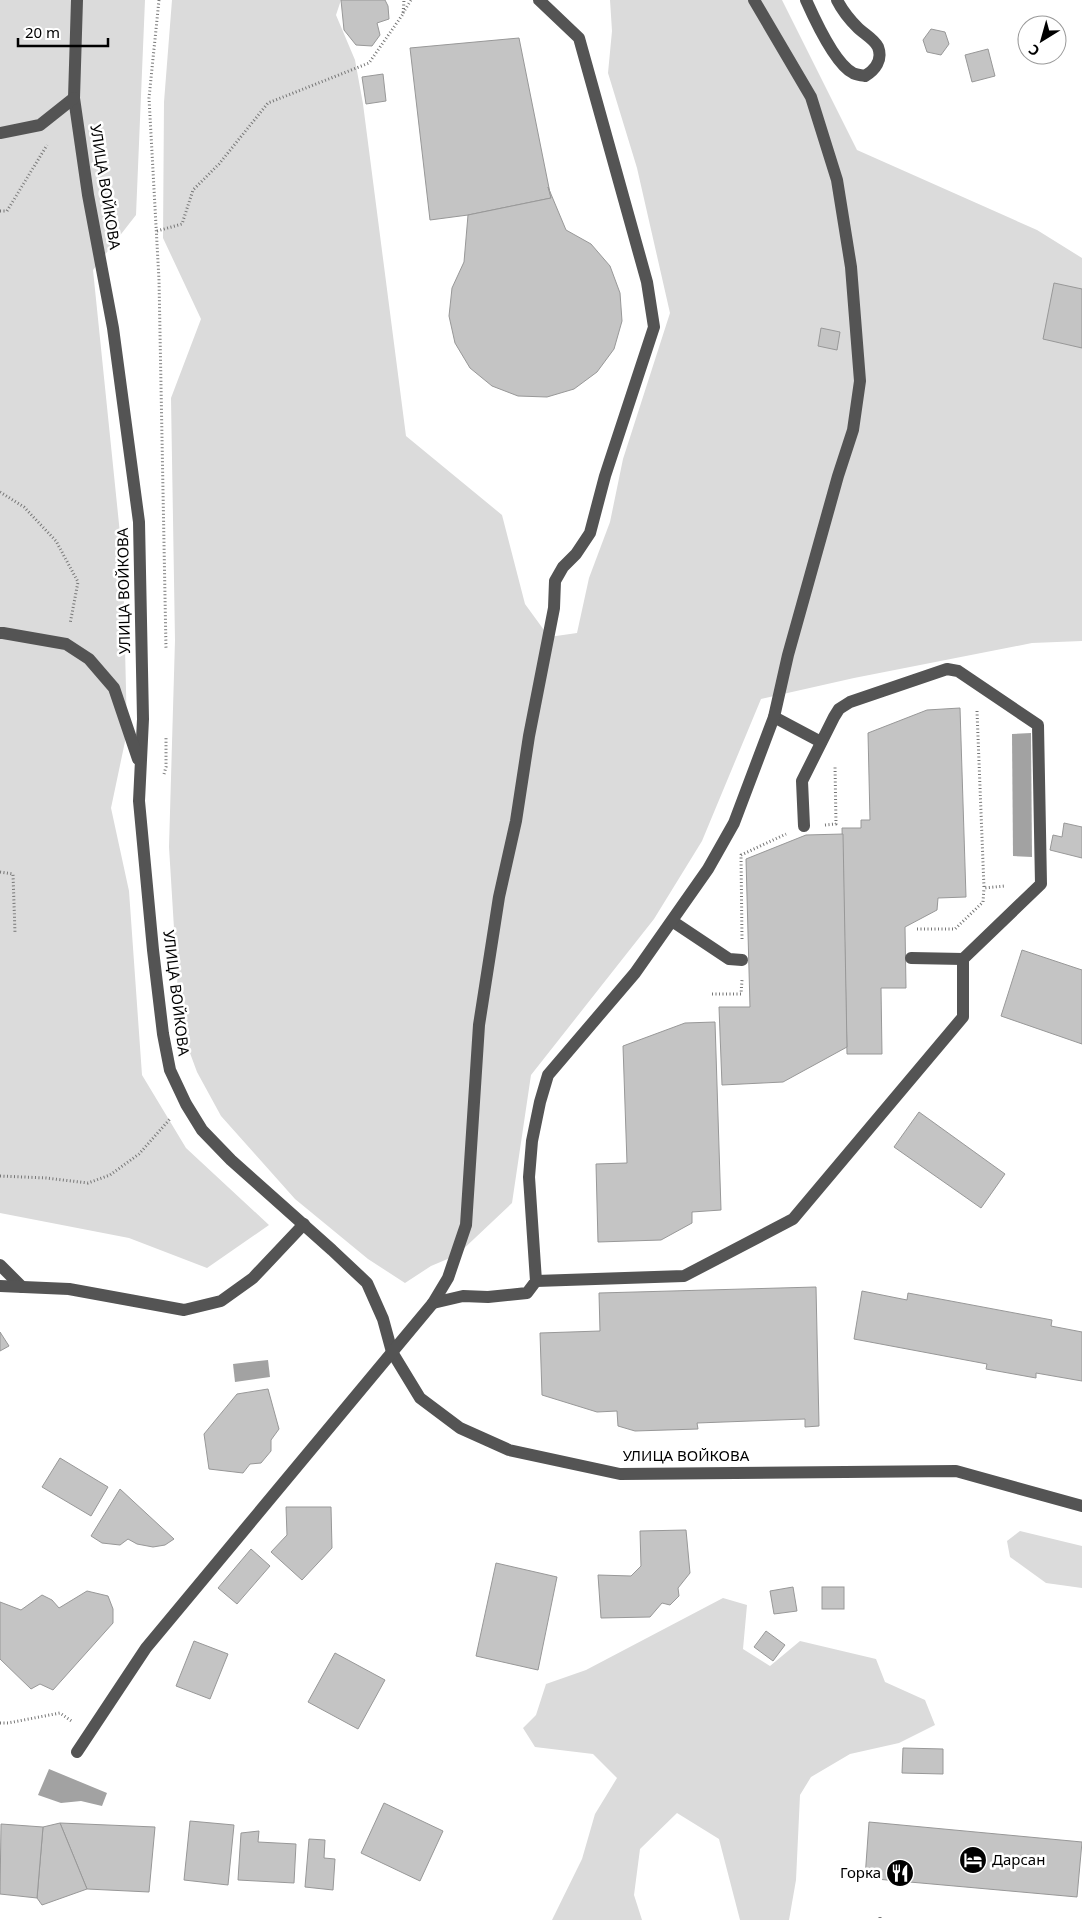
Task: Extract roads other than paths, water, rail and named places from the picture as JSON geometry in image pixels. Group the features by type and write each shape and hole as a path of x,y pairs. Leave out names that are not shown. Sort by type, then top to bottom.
{"street":[{"name":"УЛИЦА ВОЙКОВА","path":"77,0 74,98 88,195 113,328 139,522 143,719 139,801 163,1034 170,1070 186,1104 202,1130 367,1283 383,1319 392,1352 420,1398 460,1428 509,1450 620,1474 956,1471 1082,1506"},
{"path":"77,1752 146,1648 433,1303 448,1278 466,1225 479,1025 499,897 516,821 529,736 554,608 555,581 563,567 576,554 590,533 605,476 654,327 648,282 579,38 539,0"},
{"path":"433,1303 463,1296 527,1294 536,1281 529,1177 534,1133 548,1075 635,973 708,870 734,823 774,717 788,655 838,476 853,430 860,381 851,267 837,180 812,97 754,0"},
{"path":"806,0 816,22 843,64 853,73 865,76 874,70 878,62 878,47 852,21 837,0"},
{"path":"0,134 40,125 74,98"},
{"path":"0,633 66,644 88,659 114,688 140,766"},
{"path":"804,826 802,781 840,709 850,702 947,669 958,671 1038,725 1041,884 963,959 911,958"},
{"path":"774,717 821,742"},
{"path":"672,921 729,959 742,960"},
{"path":"536,1281 684,1276 794,1219 963,1017 963,959"},
{"path":"0,1286 69,1289 184,1310 221,1301 252,1278 304,1224"},
{"path":"0,1265 22,1287"}],"place":[{"name":"Дарсан","path":"973,1860"},
{"name":"Горка","path":"900,1873"}]}
